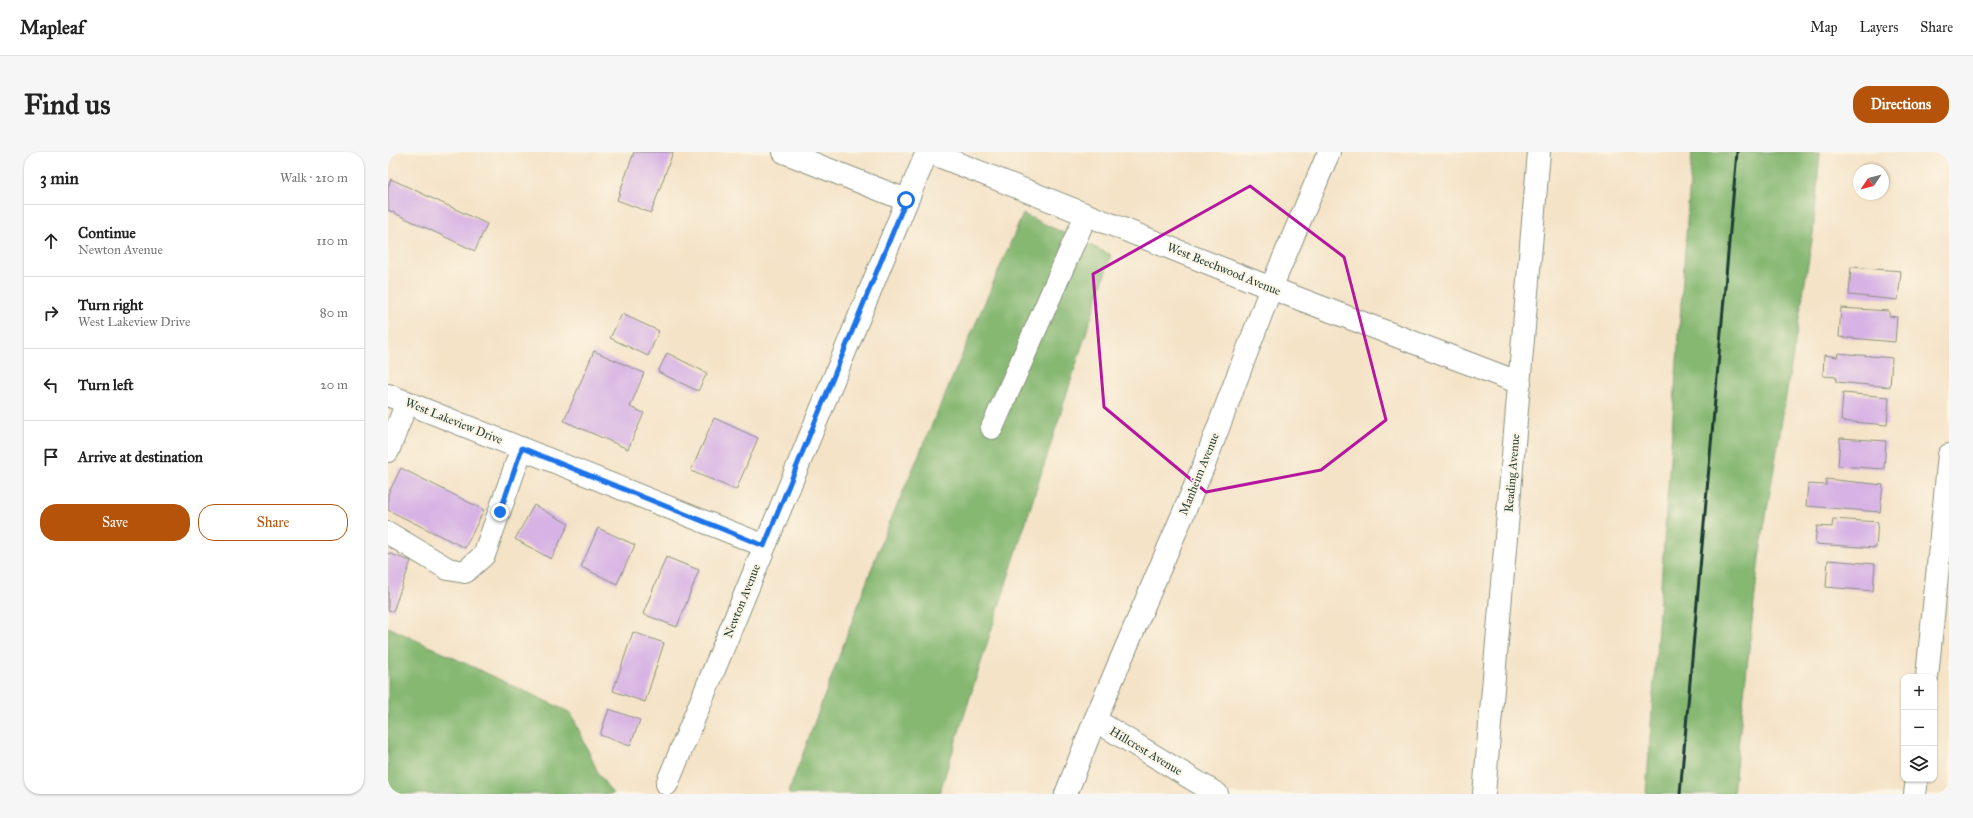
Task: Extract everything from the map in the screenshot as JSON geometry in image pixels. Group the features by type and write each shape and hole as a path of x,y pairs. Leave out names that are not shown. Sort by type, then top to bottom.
{"street":[{"path":"784,152 906,200"},
{"name":"Newton Avenue","path":"667,784 906,200 928,152"},
{"name":"West Beechwood Avenue","path":"928,152 1270,288 1520,383"},
{"name":"Manheim Avenue","path":"1066,794 1095,720 1204,465 1270,288 1329,152"},
{"name":"Reading Avenue","path":"1484,794 1539,152"},
{"path":"992,428 1086,214"},
{"path":"388,451 398,398"},
{"name":"West Lakeview Drive","path":"398,398 764,546"},
{"path":"388,533 448,569 465,572 484,555 522,448"},
{"path":"1927,674 1949,455"},
{"name":"Hillcrest Avenue","path":"1095,720 1217,794"},
{"path":"1915,794 1917,782"}],"highlighted area":[{"path":"1250,186 1344,257 1386,420 1321,470 1206,492 1104,407 1093,274"}],"green space":[{"path":"1692,152 1820,152 1813,234 1759,558 1733,794 1646,794"},
{"path":"1023,214 1111,255 939,794 788,794 883,538"},
{"path":"388,627 571,713 599,775 613,794 388,794"}],"building":[{"path":"634,152 673,152 651,213 617,200"},
{"path":"391,179 487,224 475,251 388,210 388,187"},
{"path":"1851,267 1901,271 1898,300 1849,295"},
{"path":"1841,308 1889,311 1889,316 1897,317 1895,342 1839,337"},
{"path":"622,314 659,331 648,356 610,338"},
{"path":"594,351 644,373 630,407 644,413 628,449 564,421"},
{"path":"667,353 707,373 698,391 658,372"},
{"path":"1838,353 1892,358 1890,387 1836,382 1836,377 1823,376 1824,355 1837,357"},
{"path":"1843,393 1889,397 1887,425 1841,421"},
{"path":"714,418 758,438 736,490 691,471"},
{"path":"1840,438 1886,441 1884,469 1838,466"},
{"path":"401,468 484,510 465,548 388,510 388,494"},
{"path":"1826,479 1883,485 1880,512 1806,506 1808,484 1826,485"},
{"path":"534,505 569,524 551,559 515,539"},
{"path":"1833,519 1878,522 1876,548 1815,544 1817,526 1832,527"},
{"path":"598,528 635,545 617,584 581,567"},
{"path":"388,553 411,561 393,611 388,610"},
{"path":"666,557 699,570 677,627 643,614"},
{"path":"1828,560 1875,564 1873,591 1826,587"},
{"path":"633,632 664,643 645,702 613,691"},
{"path":"609,709 640,720 630,746 600,735"}],"railway":[{"path":"1680,794 1737,152"}],"route":[{"path":"500,512 522,448 764,546 906,200"}]}
